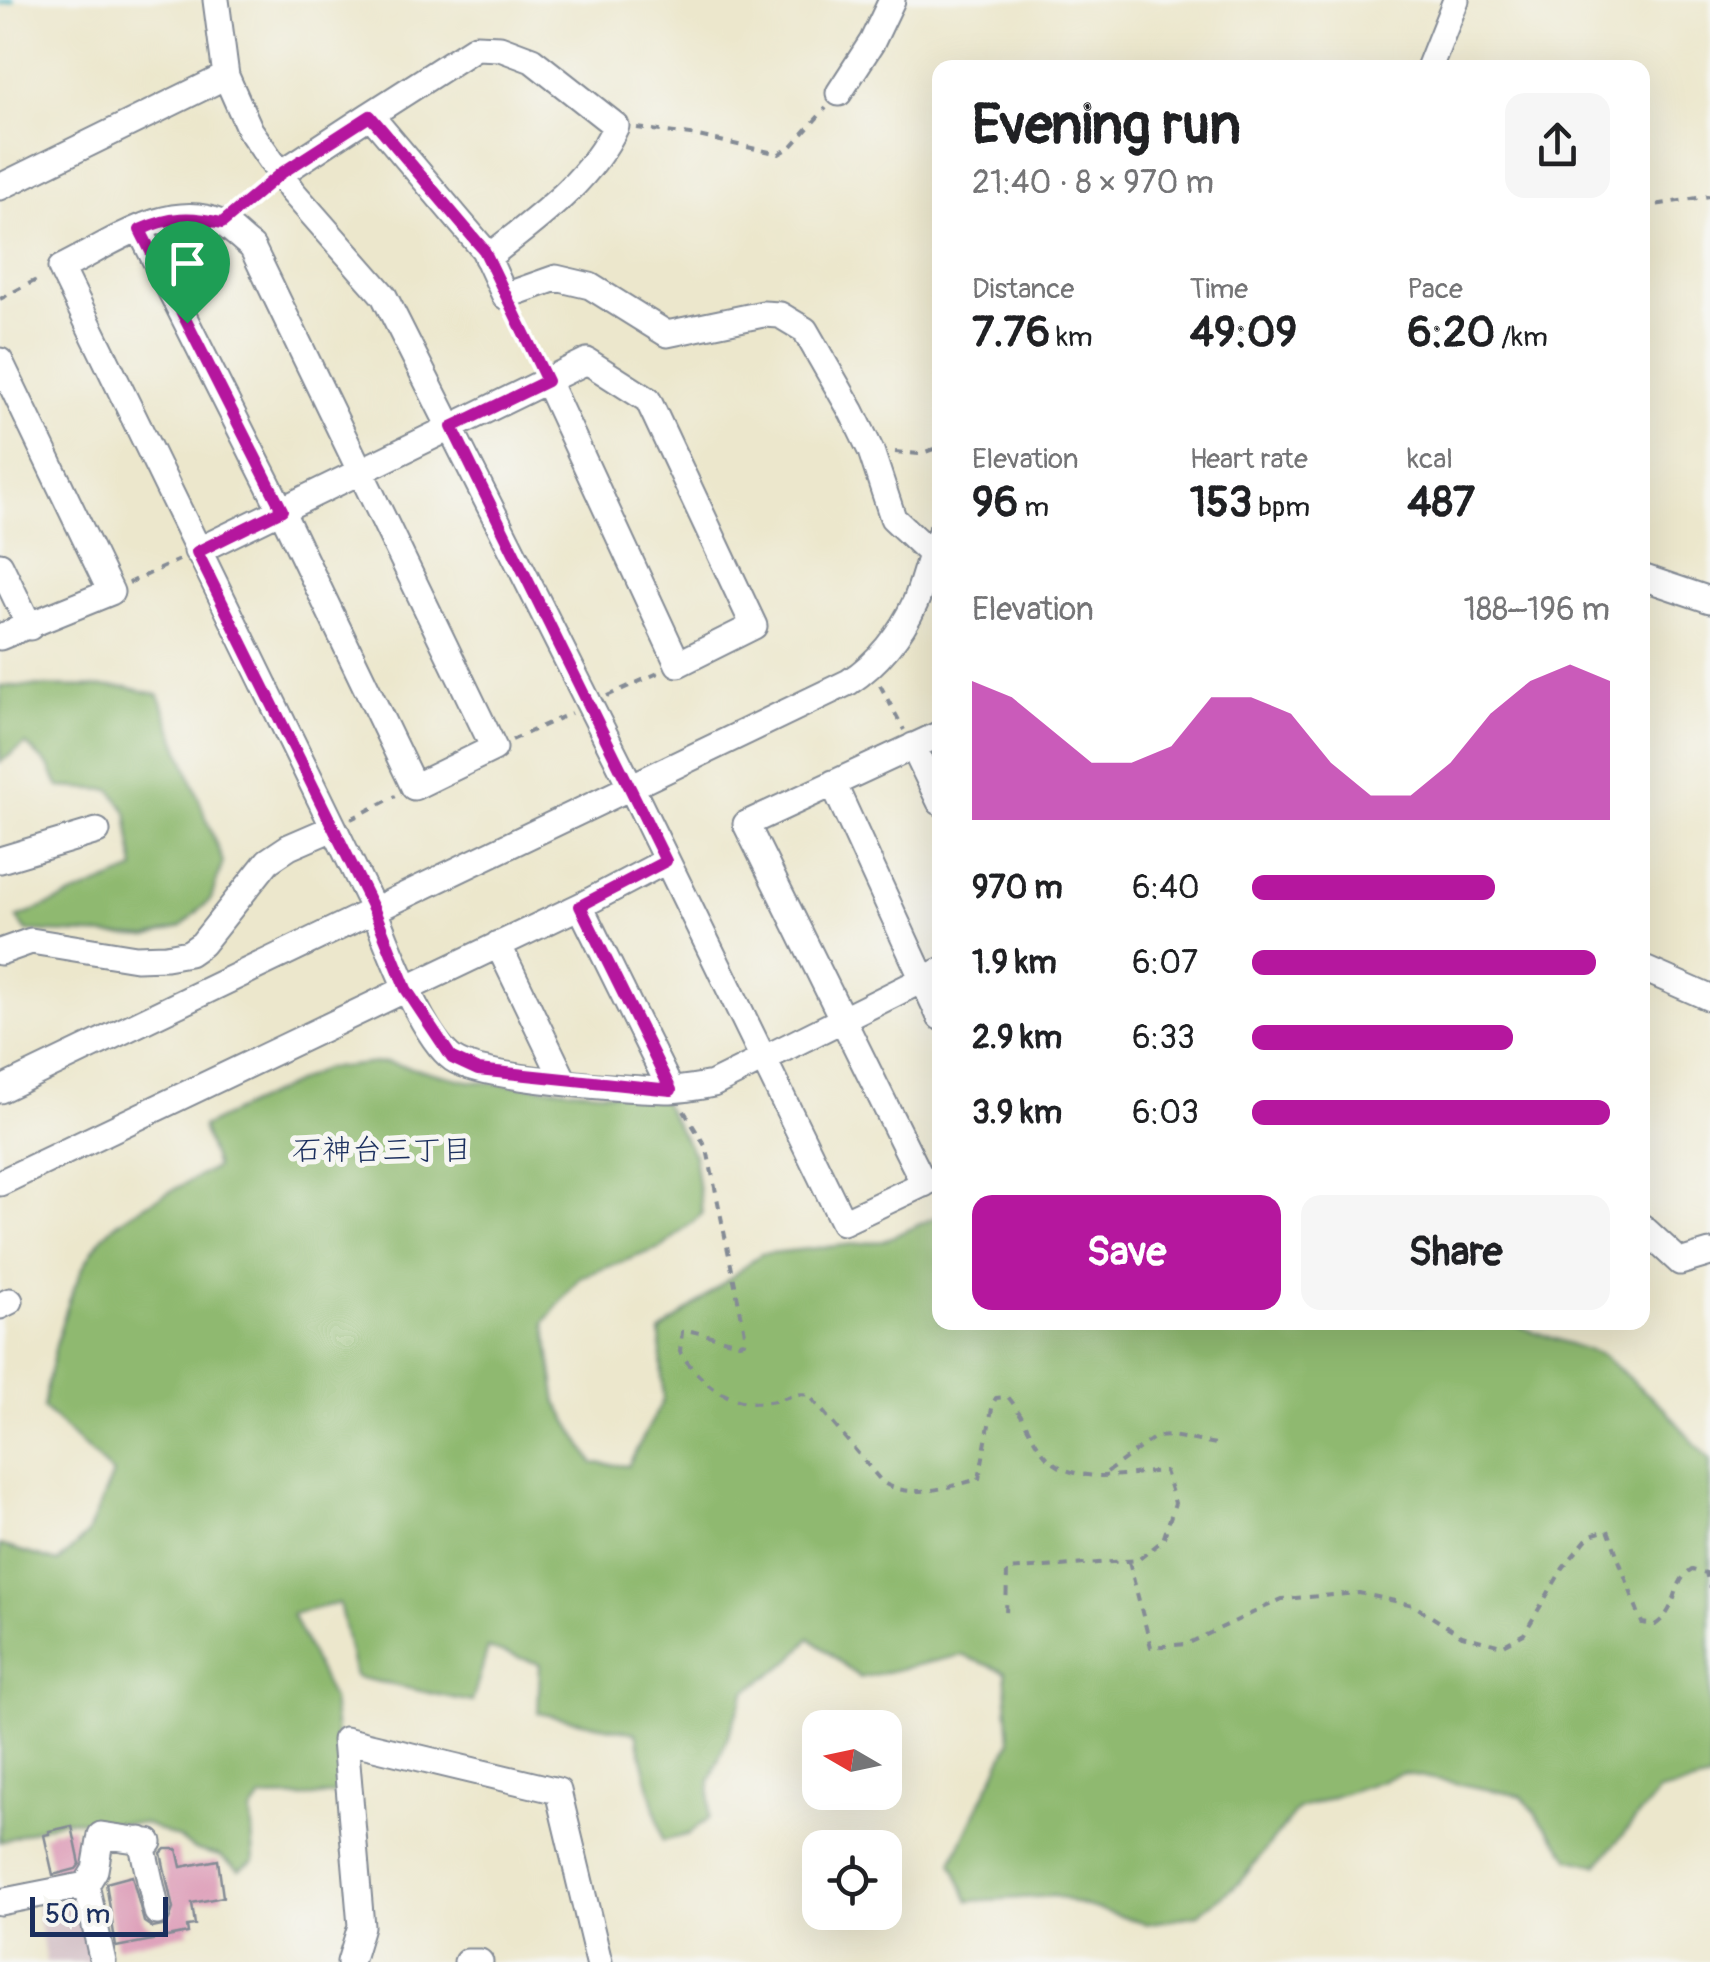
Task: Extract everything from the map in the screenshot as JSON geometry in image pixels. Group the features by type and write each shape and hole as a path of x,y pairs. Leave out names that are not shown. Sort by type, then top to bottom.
{"street":[{"path":"216,0 226,76 250,130 280,174 384,296 631,787 843,1222 932,1180 843,1020 746,824 932,738"},
{"path":"839,92 872,42 892,0"},
{"path":"1432,60 1456,0"},
{"path":"280,174 476,47 500,48 532,60 616,126 559,202 487,258"},
{"path":"0,187 226,76"},
{"path":"370,116 487,258 505,296 556,278 590,286 667,334 763,314 780,315 806,330 852,412 893,518 932,542"},
{"path":"140,230 282,510 414,787 494,748 252,247 222,223 191,216 163,220 140,230 61,268 374,910 406,989 452,1058 478,1070 564,1080 671,1090 712,1084 931,975 834,783"},
{"path":"0,361 111,592 0,637"},
{"path":"197,552 452,427 547,381 587,362 648,400 754,626 678,664 547,381"},
{"path":"0,1090 848,682 871,668 916,602 932,553"},
{"path":"0,565 30,626"},
{"path":"1650,580 1710,600"},
{"path":"913,746 932,785"},
{"path":"0,952 31,942 136,958 189,953 202,944 268,860 333,828"},
{"path":"0,860 96,831"},
{"path":"0,1183 580,906 666,861"},
{"path":"580,906 671,1090"},
{"path":"498,944 564,1080"},
{"path":"1650,972 1710,998"},
{"path":"1650,1234 1680,1262 1710,1253"},
{"path":"350,1962 361,1926 346,1740 558,1791 599,1962"},
{"path":"103,1962 86,1885 95,1870 100,1835 145,1841 157,1912"},
{"path":"0,1902 86,1885"},
{"path":"467,1962 480,1962"}],"path":[{"path":"616,126 698,136 779,154 791,148 839,92"},
{"path":"222,223 280,174"},
{"path":"1650,206 1710,196"},
{"path":"0,299 61,268"},
{"path":"505,296 547,381"},
{"path":"870,451 919,454 932,449"},
{"path":"111,592 197,552"},
{"path":"871,668 913,746"},
{"path":"333,828 414,787"},
{"path":"671,1090 707,1149 745,1334 744,1342 738,1344 687,1330 682,1332 680,1352 711,1388 758,1402 794,1394 809,1395 882,1482 898,1491 913,1492 979,1479 993,1403 996,1398 1008,1397 1051,1462 1072,1474 1165,1471 1175,1503 1162,1540 1138,1560 1007,1570 1006,1620"},
{"path":"1103,1475 1155,1437 1216,1444"},
{"path":"1128,1560 1151,1648 1188,1644 1282,1599 1360,1593 1413,1606 1462,1636 1502,1646 1524,1634 1563,1568 1590,1536 1608,1530 1642,1623 1655,1625 1668,1616 1683,1574 1692,1568 1706,1573 1710,1587"}],"shaded area":[{"path":"79,1899 91,1962 46,1962 36,1907"}],"green space":[{"path":"0,686 127,687 159,695 223,862 211,899 181,927 148,937 27,931 17,918 135,870 127,812 111,790 59,787 49,766 26,744 0,762"},
{"path":"386,1062 468,1081 660,1097 694,1155 702,1214 663,1247 580,1277 545,1322 557,1403 593,1463 628,1466 663,1400 660,1332 761,1254 883,1241 932,1219 932,1330 1529,1330 1602,1355 1664,1408 1710,1461 1710,1780 1659,1792 1597,1865 1571,1859 1522,1796 1403,1773 1298,1809 1239,1883 1197,1915 1146,1924 1054,1896 969,1901 952,1862 1010,1742 1005,1672 961,1655 860,1678 810,1638 789,1662 746,1691 710,1781 709,1818 689,1834 663,1841 636,1733 538,1713 540,1664 488,1648 472,1702 355,1677 339,1603 292,1614 332,1699 343,1792 261,1798 251,1812 254,1861 239,1870 220,1856 193,1849 145,1824 63,1820 0,1842 0,1545 58,1562 87,1535 113,1474 43,1408 58,1338 74,1289 96,1246 118,1222 216,1167 202,1127 323,1069"}],"building":[{"path":"72,1826 80,1864 76,1869 53,1875 44,1835"},
{"path":"177,1849 181,1867 218,1860 223,1897 192,1903 195,1925 187,1926 188,1933 116,1947 106,1883 132,1876 144,1922 153,1928 167,1925 173,1909 161,1853"}],"waterway":[{"path":"0,3 12,0"}],"district":[{"name":"石神台三丁目","path":"382,1150"}],"route":[{"path":"370,116 484,250 547,381 452,427 666,861 580,906 671,1090 478,1070 452,1058 439,1042 406,989 374,910 197,552 282,510 187,323 140,230 163,220 191,216 222,223 280,174 370,116"}]}
